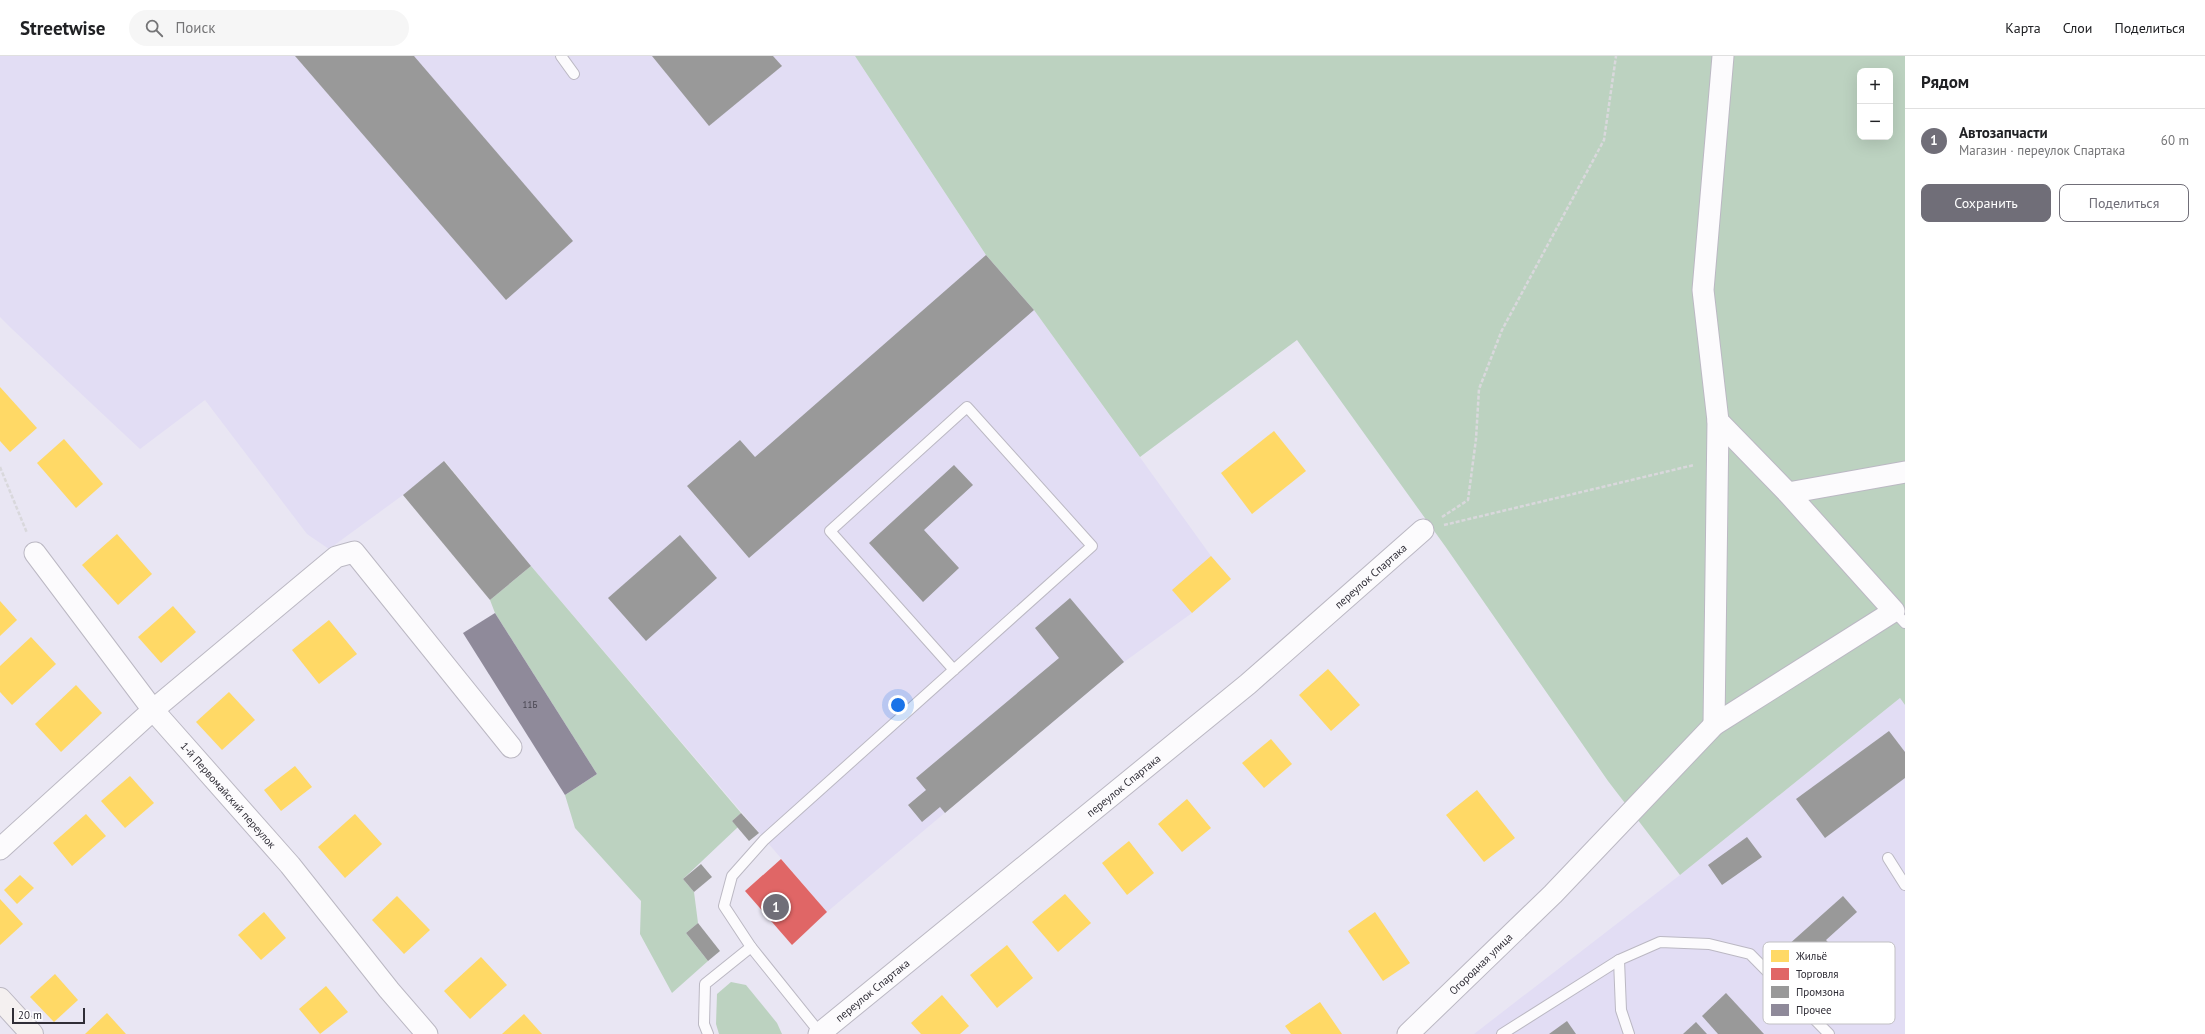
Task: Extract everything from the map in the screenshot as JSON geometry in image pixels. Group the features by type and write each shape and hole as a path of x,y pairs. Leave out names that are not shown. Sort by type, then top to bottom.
{"street":[{"path":"1714,725 1718,421 1703,290 1723,56"},
{"path":"1718,421 1788,493 1900,617"},
{"path":"1788,493 1905,472"},
{"name":"переулок Спартака","path":"819,1034 1248,684 1423,530"},
{"path":"0,849 153,710 336,557 354,552 511,747"},
{"name":"1-й Первомайский переулок","path":"35,553 153,710 290,865 389,990 427,1034"},
{"name":"Огородная улица","path":"1408,1034 1553,894 1714,725 1900,617"},
{"path":"0,999 32,1034"}],"lane":[{"path":"561,56 574,74"},
{"path":"819,1034 751,947 724,906 732,876 764,840 954,670 1092,546 967,407 830,531 954,670"},
{"path":"1888,858 1905,885"},
{"path":"1502,1034 1619,960 1660,942 1709,944 1750,954 1763,967"},
{"path":"708,1034 704,1024 705,984 751,947"},
{"path":"1619,960 1621,1010 1629,1034"},
{"path":"1819,1024 1829,1034"}],"path":[{"path":"1423,530 1468,500 1476,440 1479,389 1502,330 1604,140 1616,56"},
{"path":"1423,530 1718,459"},
{"path":"0,467 35,553"}],"shaded area":[{"path":"0,56 855,56 986,255 1034,310 1211,556 1231,579 1192,613 1124,662 827,912 531,566 445,461 403,495 329,549 307,534 205,400 140,449 0,317"},
{"path":"1900,698 1905,705 1905,1034 1474,1034 1680,875"}],"green space":[{"path":"855,56 1905,56 1905,705 1900,698 1680,875 1608,781 1445,546 1297,340 1140,457 1034,310 986,255"},
{"path":"531,566 741,813 732,821 738,827 683,879 694,892 698,923 686,933 708,961 672,993 640,934 641,901 575,828 565,795 597,774 495,613 490,600"},
{"path":"731,982 746,985 777,1023 782,1034 719,1034 716,1024 717,994"}],"building: Жильё":[{"path":"0,387 37,428 10,452 0,441"},
{"path":"1274,431 1306,471 1252,514 1221,473"},
{"path":"64,439 103,484 76,508 37,463"},
{"path":"117,534 152,574 118,605 82,565"},
{"path":"1211,556 1231,579 1192,613 1172,590"},
{"path":"0,601 17,620 0,636"},
{"path":"173,606 196,632 161,663 138,637"},
{"path":"329,620 357,654 319,684 292,650"},
{"path":"31,637 56,664 12,705 0,692 0,666"},
{"path":"1328,669 1360,705 1331,731 1299,695"},
{"path":"76,685 102,713 61,752 35,724"},
{"path":"229,692 255,720 222,750 196,722"},
{"path":"1271,739 1292,764 1264,788 1242,763"},
{"path":"295,766 312,787 281,811 264,790"},
{"path":"130,776 154,803 125,828 101,801"},
{"path":"1477,790 1515,838 1484,862 1446,815"},
{"path":"1187,799 1211,828 1182,852 1158,824"},
{"path":"86,814 106,836 72,866 53,843"},
{"path":"355,814 382,844 345,878 318,847"},
{"path":"1129,841 1154,873 1127,895 1102,863"},
{"path":"20,875 34,888 17,904 4,890"},
{"path":"1065,894 1091,923 1058,952 1032,922"},
{"path":"397,896 430,930 404,954 372,920"},
{"path":"0,899 23,924 0,945"},
{"path":"264,912 286,938 261,960 238,935"},
{"path":"1375,912 1410,963 1383,981 1348,931"},
{"path":"1007,945 1033,978 997,1008 970,975"},
{"path":"481,957 507,985 470,1019 444,991"},
{"path":"55,974 78,1000 54,1022 30,997"},
{"path":"326,986 348,1012 320,1034 299,1009"},
{"path":"942,995 969,1026 960,1034 921,1034 911,1023"},
{"path":"1320,1002 1342,1034 1291,1034 1285,1026"},
{"path":"107,1013 126,1034 85,1034"},
{"path":"524,1014 542,1034 502,1034"}],"building: Торговля":[{"path":"781,859 827,912 792,945 745,891"}],"building: Промзона":[{"path":"295,56 414,56 573,241 506,300"},
{"path":"652,56 773,56 782,66 709,126"},
{"path":"986,255 1034,310 749,558 687,486 740,440 755,457"},
{"path":"444,461 531,566 490,600 403,495"},
{"path":"954,465 973,485 924,530 959,568 923,602 869,543"},
{"path":"680,535 717,578 646,641 608,598"},
{"path":"1070,598 1124,662 945,813 940,807 922,822 908,805 926,790 916,778 1059,658 1035,628"},
{"path":"1889,731 1905,752 1905,778 1825,838 1796,799"},
{"path":"741,813 759,833 749,841 732,821"},
{"path":"1747,837 1762,857 1722,885 1708,865"},
{"path":"701,864 712,877 694,892 683,879"},
{"path":"1843,896 1857,912 1826,940 1828,942 1792,942"},
{"path":"698,923 720,951 708,961 686,933"},
{"path":"1726,993 1764,1034 1718,1034 1702,1016"},
{"path":"1567,1021 1576,1034 1549,1034"},
{"path":"1696,1022 1707,1034 1683,1034"}],"building: Прочее":[{"path":"495,613 597,774 565,795 463,633"}],"place":[{"name":"Автозапчасти","path":"776,907"}]}
